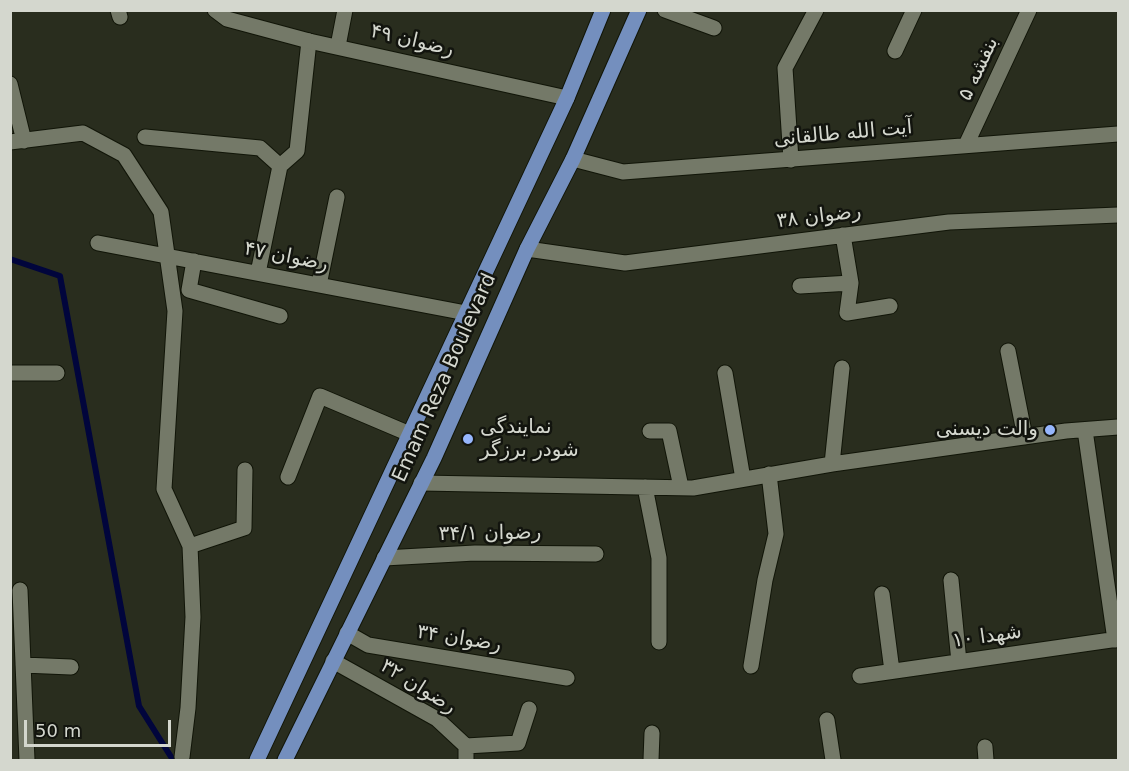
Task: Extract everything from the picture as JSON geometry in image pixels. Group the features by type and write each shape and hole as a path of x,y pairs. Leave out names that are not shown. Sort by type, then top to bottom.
{"main road":[{"name":"Emam Reza Boulevard","path":"257,760 567,98 603,10"},
{"name":"Emam Reza Boulevard","path":"285,760 421,483 527,249 573,159 639,10"}],"street":[{"name":"رضوان ۴۹","path":"214,10 227,19 309,41 567,98"},
{"path":"338,46 345,10"},
{"path":"666,10 714,28"},
{"path":"792,160 785,68 816,10"},
{"path":"895,51 914,10"},
{"name":"بنفشه ۵","path":"966,145 1023,12"},
{"path":"258,273 280,166 297,151 309,41"},
{"path":"10,84 17,142 83,133 124,155 161,212 175,311 164,489 190,546 193,617 189,649 188,708 182,757"},
{"name":"آیت الله طالقانی","path":"573,159 623,172 1119,134"},
{"path":"145,137 260,148 280,166"},
{"path":"319,285 337,198"},
{"name":"رضوان ۳۸","path":"527,249 625,263 949,222 1119,215"},
{"path":"843,235 852,283 847,313 890,306"},
{"name":"رضوان ۴۷","path":"98,243 466,313"},
{"path":"194,261 189,290 280,316"},
{"path":"800,286 852,283"},
{"path":"1008,351 1024,437"},
{"path":"832,464 842,368"},
{"path":"10,373 57,373"},
{"path":"725,373 743,479"},
{"path":"288,477 320,396 411,435"},
{"path":"421,483 681,488 1024,437 1119,427"},
{"path":"1084,430 1117,640"},
{"path":"650,431 669,431 681,488"},
{"path":"190,546 244,528 245,470"},
{"path":"751,666 765,580 776,534 769,474"},
{"path":"645,487 659,558 659,642"},
{"name":"رضوان ۳۴/۱","path":"384,558 475,553 596,554"},
{"path":"951,580 959,662"},
{"path":"20,590 27,760"},
{"path":"882,594 892,671"},
{"name":"رضوان ۳۴","path":"347,633 368,645 567,678"},
{"name":"شهدا ۱۰","path":"860,676 1117,640"},
{"name":"رضوان ۳۲","path":"333,661 437,718 466,753"},
{"path":"23,665 71,667"},
{"path":"466,753 518,743 529,709"},
{"path":"827,720 833,760"},
{"path":"651,760 652,733"}],"waterway":[{"path":"10,259 60,276 139,706 173,760"}],"place":[{"name":"والت دیسنی","path":"1050,430"},
{"name":"نمایندگی شودر برزگر","path":"468,439"}]}
